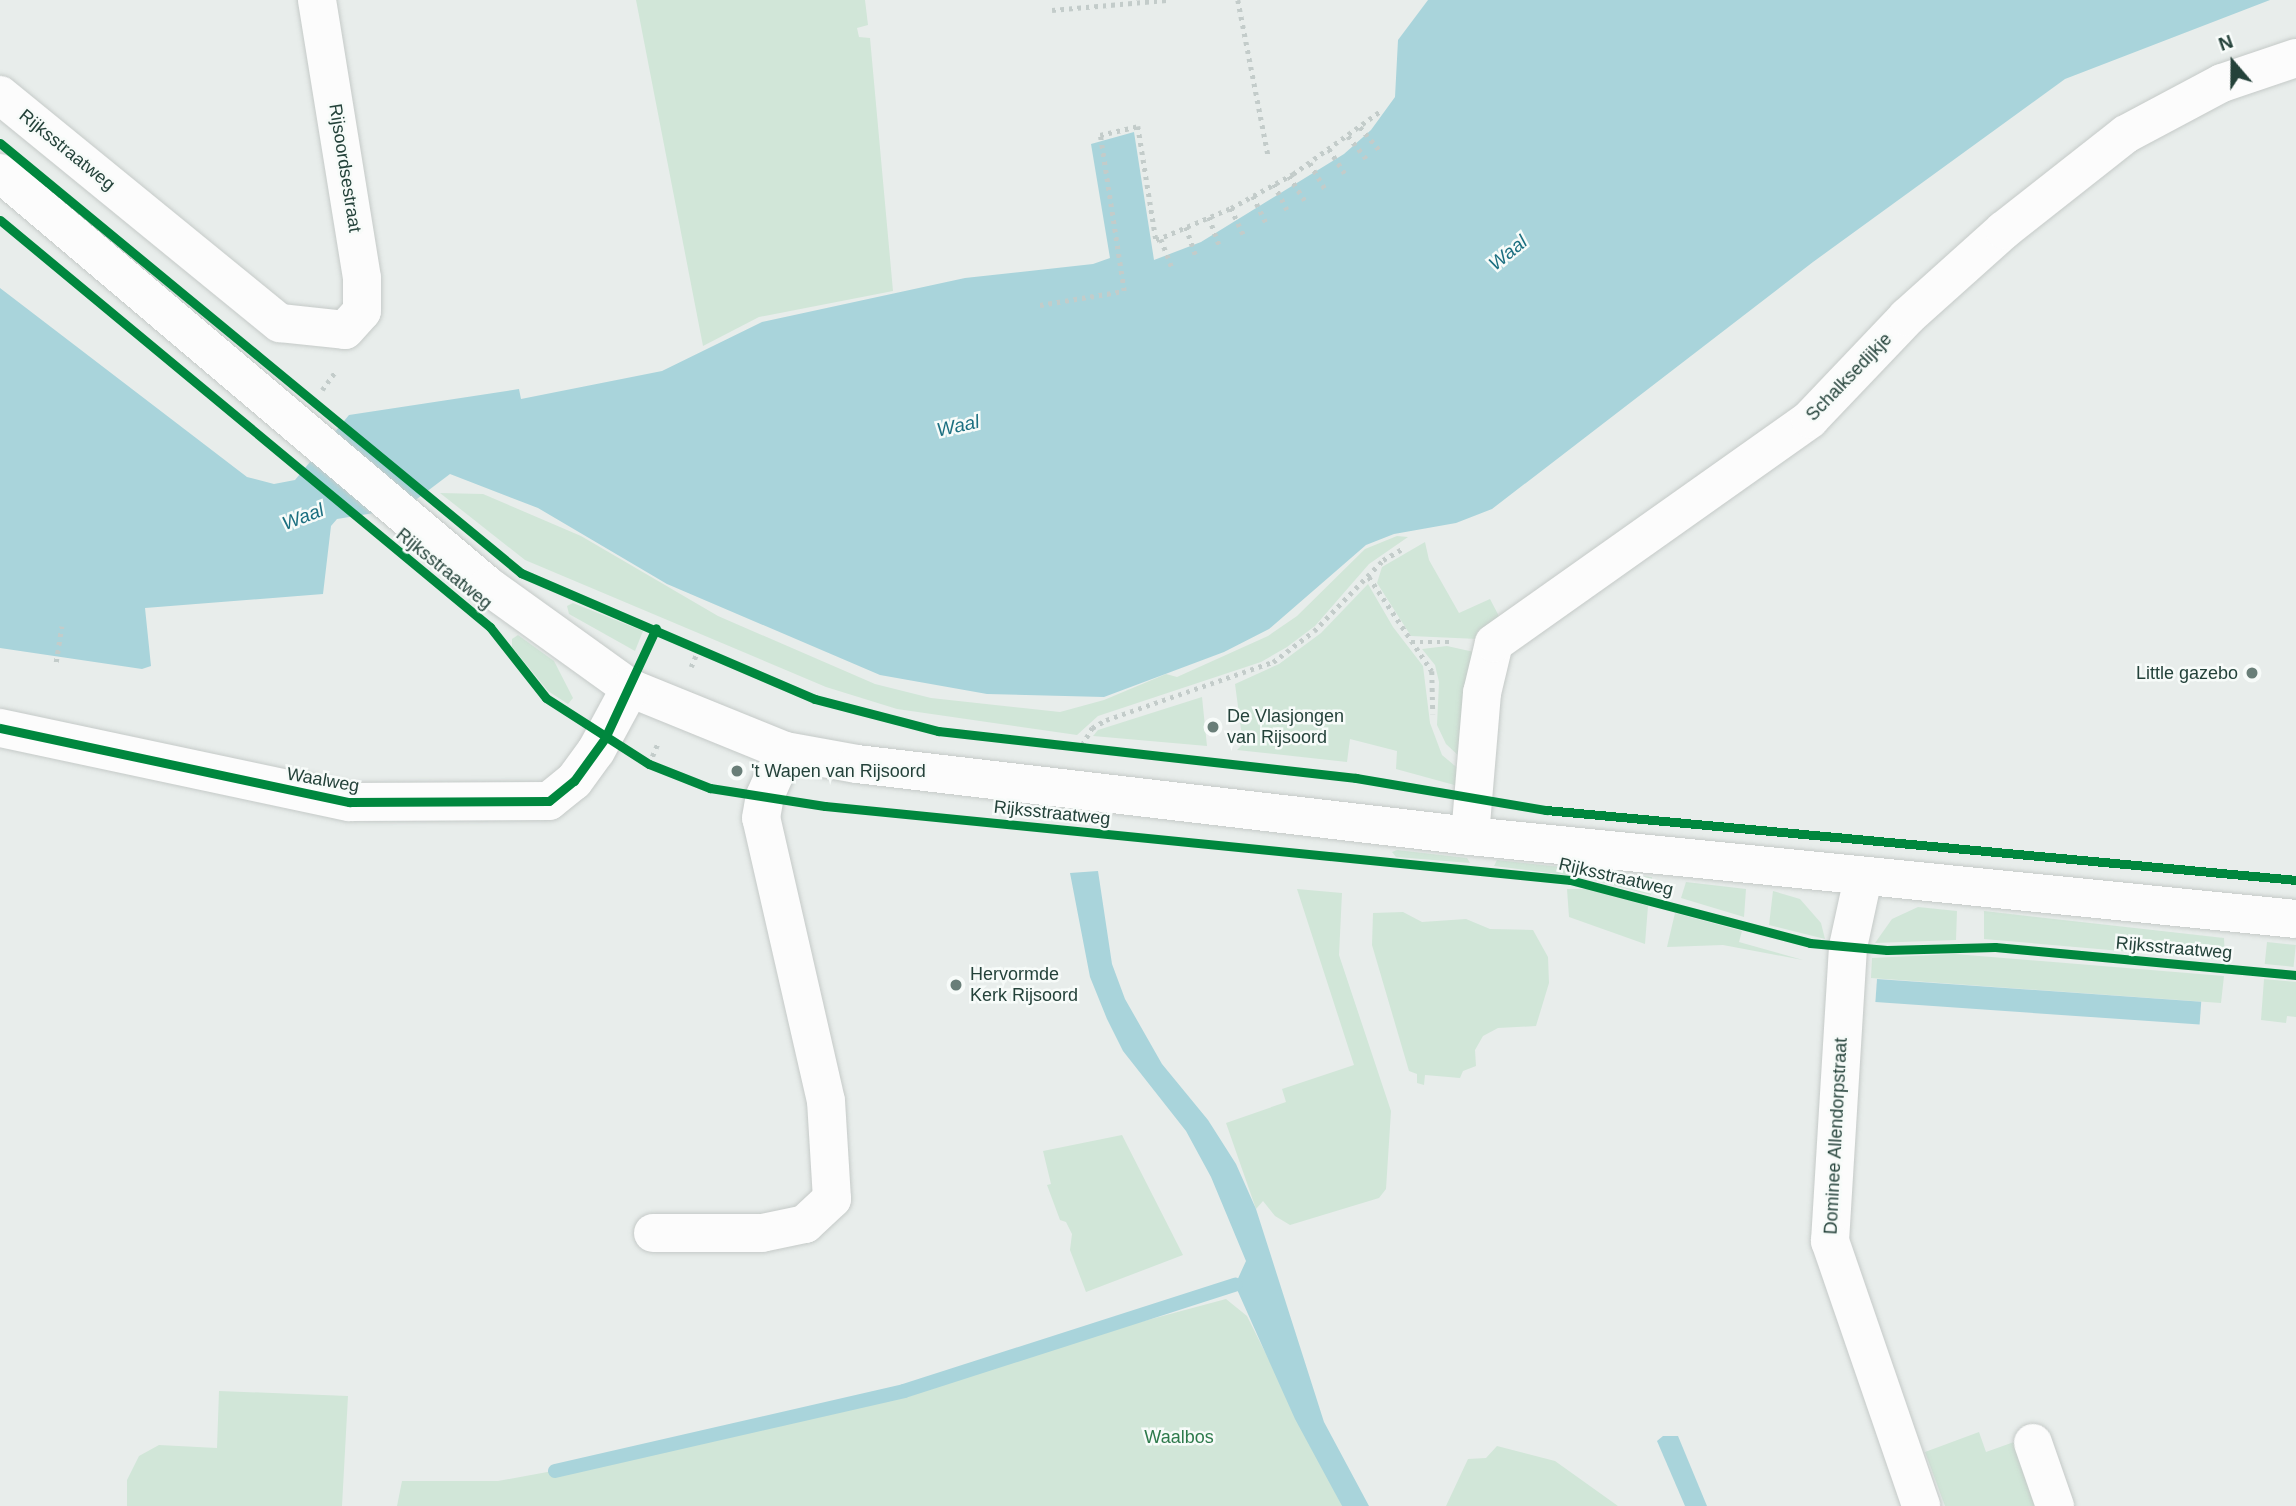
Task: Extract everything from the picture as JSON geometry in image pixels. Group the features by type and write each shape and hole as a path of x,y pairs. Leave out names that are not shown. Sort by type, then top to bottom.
{"street":[{"name":"Rijsoordsestraat","path":"317,0 362,278 362,311 345,330"},
{"name":"Schalksedijkje","path":"1470,836 1482,693 1494,643 1810,419 1907,317 2004,230 2126,134 2222,83 2296,58"},
{"name":"Rijksstraatweg","path":"0,95 280,323 345,330"},
{"name":"Rijksstraatweg","path":"0,173 400,516 630,688 785,751 824,760 1470,836 1863,878 2296,919"},
{"name":"Waalweg","path":"0,728 295,792 384,805 549,801 574,781 605,738 630,688"},
{"path":"653,1233 762,1233 805,1224 832,1199 826,1101 761,818 765,796 785,751"},
{"name":"Dominee Allendorpstraat","path":"1863,878 1848,947 1830,1241 1921,1506"},
{"path":"2033,1443 2055,1506"}],"path":[{"path":"1052,10 1167,0"},
{"path":"1238,0 1268,154"},
{"path":"1040,305 1124,291 1100,135 1138,126 1156,240 1231,208 1289,176 1379,112"},
{"path":"1360,127 1379,150"},
{"path":"1348,136 1368,161"},
{"path":"1329,149 1346,175"},
{"path":"1309,162 1325,189"},
{"path":"1289,176 1306,202"},
{"path":"1274,184 1289,213"},
{"path":"1253,196 1267,225"},
{"path":"1231,208 1244,236"},
{"path":"1209,217 1220,247"},
{"path":"1185,227 1198,259"},
{"path":"1161,239 1172,268"},
{"path":"1082,746 1092,727 1106,720 1273,662 1314,631 1383,560 1404,548"},
{"path":"1369,577 1432,671 1434,723"},
{"path":"56,662 62,626"},
{"path":"688,643 710,653"},
{"path":"605,738 657,767"},
{"path":"1069,744 1095,747"}],"green space":[{"path":"636,0 865,0 868,25 857,28 859,37 870,38 893,291 759,317 703,346"},
{"path":"440,493 483,494 581,536 718,616 875,684 931,698 1060,712 1104,700 1166,674 1177,677 1268,636 1297,616 1365,549 1397,536 1408,537 1369,564 1315,626 1287,647 1261,662 1098,716 1077,735 897,709 826,687 525,560"},
{"path":"1425,542 1429,560 1459,613 1490,599 1502,622 1478,639 1411,636 1377,583 1382,567"},
{"path":"1368,584 1393,627 1423,666 1430,723 1442,755 1460,770 1458,786 1396,769 1397,751 1350,739 1347,762 1237,750 1243,744 1235,684 1279,664 1321,633"},
{"path":"573,603 643,631 635,651 569,614 567,606"},
{"path":"518,635 554,661 573,698 568,704 548,691 512,647 512,639"},
{"path":"1447,646 1474,652 1460,757 1446,744 1437,725 1439,682 1435,665 1422,649"},
{"path":"1202,697 1207,746 1093,736 1098,730"},
{"path":"1397,850 1467,858 1470,863 1396,857 1392,852"},
{"path":"1497,860 1652,877 1651,895 1582,877 1494,866"},
{"path":"1686,882 1746,889 1744,917 1681,898"},
{"path":"1297,889 1342,893 1339,955 1391,1111 1386,1189 1379,1198 1290,1225 1275,1216 1263,1201 1256,1209 1226,1123 1286,1102 1282,1089 1354,1065"},
{"path":"1567,889 1593,889 1648,906 1645,944 1569,917"},
{"path":"1773,891 1800,899 1821,923 1825,939 1769,925"},
{"path":"1918,907 1957,911 1956,940 1875,943 1892,919"},
{"path":"1984,911 2224,938 2225,960 1984,939"},
{"path":"1403,912 1422,922 1466,919 1490,929 1533,930 1548,957 1549,983 1536,1026 1498,1028 1483,1036 1475,1050 1476,1066 1463,1071 1460,1078 1425,1075 1424,1085 1417,1083 1417,1074 1409,1071 1372,945 1373,913"},
{"path":"1675,913 1742,931 1739,942 1803,960 1723,945 1667,947"},
{"path":"2267,942 2296,945 2294,967 2265,964"},
{"path":"1955,954 2224,976 2221,1003 1871,978 1872,958"},
{"path":"2264,979 2296,982 2296,1017 2287,1016 2286,1023 2261,1020"},
{"path":"1122,1135 1183,1255 1086,1292 1070,1250 1072,1234 1066,1222 1060,1220 1047,1185 1051,1184 1043,1151"},
{"name":"Waalbos","path":"1226,1299 1247,1316 1342,1506 397,1506 402,1481 498,1481 656,1452"},
{"path":"219,1391 348,1396 342,1506 127,1506 127,1480 139,1456 159,1445 217,1448"},
{"path":"1979,1432 1986,1452 2014,1442 2037,1506 1945,1506 1925,1452"},
{"path":"1497,1446 1555,1461 1618,1506 1446,1506 1468,1459 1486,1458"}],"water":[{"name":"Waal","path":"1428,0 2270,0 2065,79 1813,262 1492,509 1456,523 1394,534 1366,545 1269,629 1224,652 1104,697 987,694 880,675 667,584 538,508 450,474 405,508 337,519 331,526 323,594 145,608 151,666 142,669 0,648 0,288 247,477 274,484 295,480 349,415 519,389 521,399 662,371 762,322 965,278 1093,264 1110,258 1091,144 1134,132 1154,260 1201,242 1344,154 1371,130 1395,97 1398,40"},
{"path":"1098,871 1112,964 1125,999 1162,1064 1208,1120 1236,1164 1256,1209 1324,1422 1369,1506 1342,1506 1295,1419 1235,1285 1246,1261 1211,1177 1186,1131 1123,1051 1107,1019 1090,977 1070,873"},
{"path":"1877,979 2201,1002 2200,1025 1875,1002"},
{"path":"1663,1436 1678,1436 1707,1506 1685,1506 1657,1441"}],"waterway":[{"path":"555,1471 904,1391 1235,1285"}],"cycle path":[{"path":"0,143 521,573 815,699 938,731 1356,778 1546,810 2296,880"},
{"path":"0,220 490,627 546,698 649,764 710,788 825,806 1570,880 1810,943 1887,950 1995,947 2296,975"},
{"path":"0,728 349,802 549,801 574,781 605,738 656,628"}],"place":[{"name":"Little gazebo","path":"2252,673"},
{"name":"De Vlasjongen van Rijsoord","path":"1213,727"},
{"name":"'t Wapen van Rijsoord","path":"737,771"},
{"name":"Hervormde Kerk Rijsoord","path":"956,985"}]}
